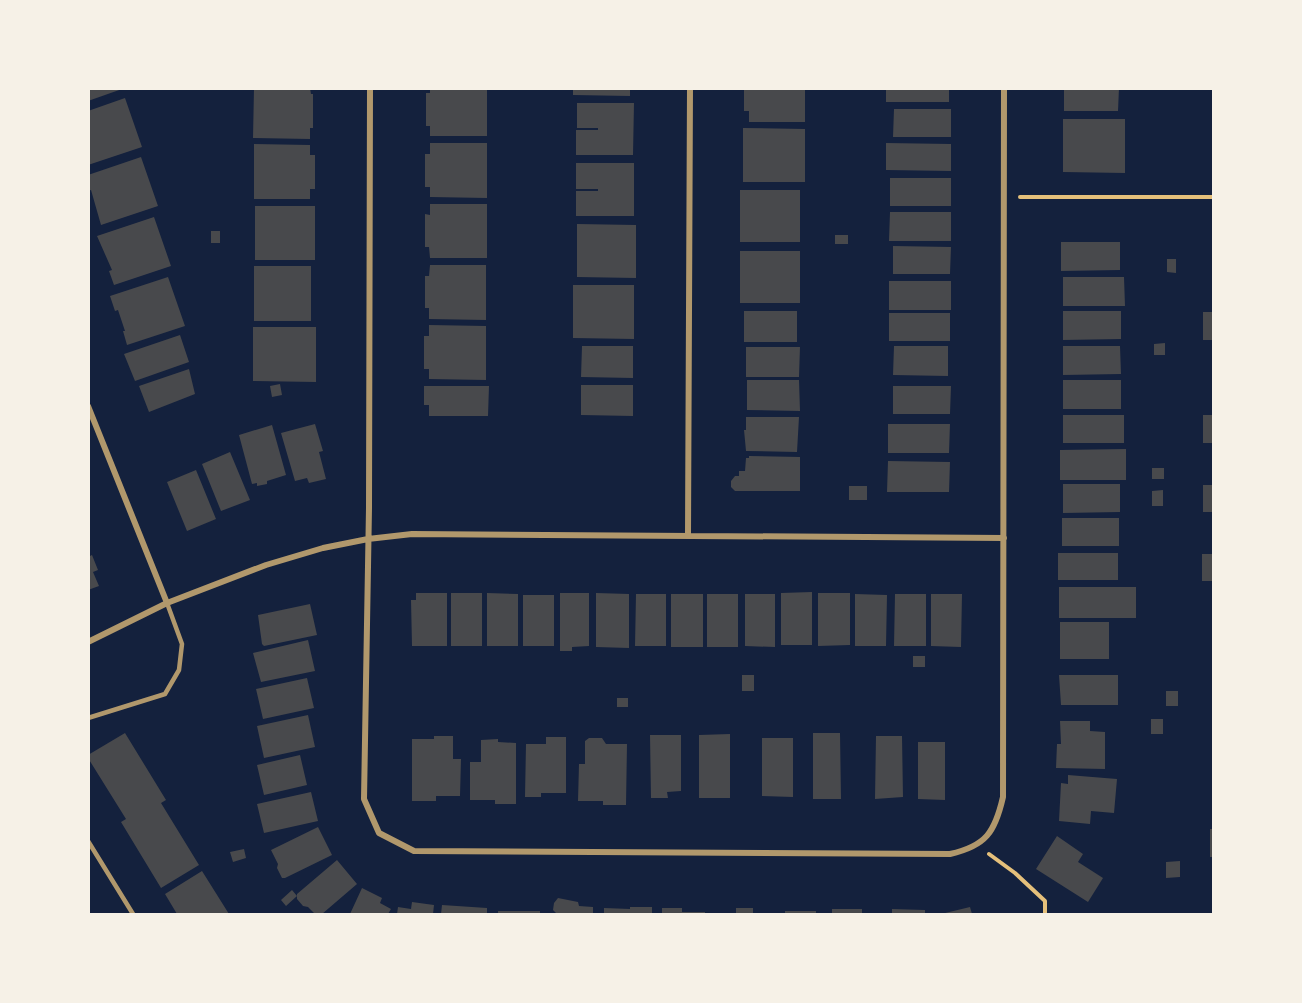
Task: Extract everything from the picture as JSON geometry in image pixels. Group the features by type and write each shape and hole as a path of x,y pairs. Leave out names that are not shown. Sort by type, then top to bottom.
{"street":[{"path":"370,88 368,539 364,799 379,833 414,851 950,855 965,851 990,834 998,818 1003,797 1004,88"},
{"path":"688,535 690,88"},
{"path":"88,406 167,603"},
{"path":"88,642 167,603 266,565 323,548 368,539 412,534 1004,538"}],"lane":[{"path":"88,718 165,694 179,670 182,644 167,603"},
{"path":"88,841 133,915"}],"path":[{"path":"1004,197 1214,197"},
{"path":"978,844 1015,873 1044,901 1045,915"}],"building":[{"path":"88,88 122,88 122,89 88,101"},
{"path":"254,88 310,88 313,94 313,128 310,128 310,139 253,138"},
{"path":"430,88 487,88 487,136 430,136 430,126 426,126 426,93 430,93"},
{"path":"573,88 630,88 630,96 573,95"},
{"path":"744,88 805,88 805,122 749,122 749,111 744,111"},
{"path":"886,88 949,88 949,102 886,102"},
{"path":"1064,88 1119,88 1118,111 1064,111"},
{"path":"125,98 142,147 88,165 88,111"},
{"path":"577,103 634,103 633,155 576,155 576,130 598,130 598,128 577,128"},
{"path":"894,109 951,109 951,137 893,137"},
{"path":"1063,119 1125,119 1125,173 1063,172"},
{"path":"743,128 805,129 805,182 743,182"},
{"path":"430,143 487,143 487,198 430,197 430,187 425,187 425,154 430,154"},
{"path":"886,143 951,144 951,171 886,170"},
{"path":"254,144 310,145 310,155 315,155 315,189 310,189 310,199 254,199"},
{"path":"141,157 158,206 101,225 91,190 88,191 88,175"},
{"path":"576,163 634,163 634,216 576,216 576,191 598,191 598,189 576,189"},
{"path":"890,178 951,178 951,206 890,206"},
{"path":"740,190 800,190 800,242 740,242"},
{"path":"430,204 487,204 487,258 430,258 429,247 425,247 425,214 430,215"},
{"path":"255,206 315,206 315,260 255,260"},
{"path":"890,212 951,212 951,241 889,241"},
{"path":"154,217 171,266 114,285 109,271 112,270 97,236"},
{"path":"577,224 636,225 636,278 577,277"},
{"path":"211,231 220,231 220,243 211,243"},
{"path":"835,235 848,235 848,244 835,244"},
{"path":"1061,242 1120,242 1120,270 1061,271"},
{"path":"893,246 951,247 950,274 893,274"},
{"path":"740,251 800,251 800,303 740,303"},
{"path":"1167,259 1176,259 1176,273 1167,272"},
{"path":"430,265 486,265 486,320 429,319 429,308 425,308 425,276 429,276"},
{"path":"254,266 311,266 311,321 254,321"},
{"path":"168,277 185,326 127,345 118,310 115,311 110,296"},
{"path":"1063,277 1124,277 1125,306 1063,306"},
{"path":"889,281 951,281 951,310 889,310"},
{"path":"573,285 634,285 634,339 573,338"},
{"path":"744,311 797,311 797,342 744,342"},
{"path":"1063,311 1121,311 1121,339 1063,340"},
{"path":"1203,312 1214,312 1214,340 1203,340"},
{"path":"889,313 950,313 950,341 889,341"},
{"path":"429,325 486,326 486,380 429,379 429,369 424,369 424,336 429,336"},
{"path":"253,327 316,327 316,382 253,381"},
{"path":"180,335 189,362 135,381 124,354"},
{"path":"1165,343 1165,355 1154,355 1154,344"},
{"path":"582,346 633,346 633,378 581,377"},
{"path":"894,346 948,346 948,376 893,375"},
{"path":"1063,346 1120,346 1121,374 1063,375"},
{"path":"746,347 800,347 799,377 746,377"},
{"path":"189,369 195,394 149,412 139,386"},
{"path":"747,380 799,380 800,411 747,410"},
{"path":"1063,380 1121,380 1121,409 1063,409"},
{"path":"280,384 282,395 272,397 270,386"},
{"path":"581,385 633,385 633,416 581,415"},
{"path":"424,386 489,386 488,416 429,416 429,405 424,405"},
{"path":"893,386 951,386 950,414 893,414"},
{"path":"1063,415 1124,415 1124,443 1063,443"},
{"path":"1203,415 1214,415 1214,443 1203,443"},
{"path":"746,417 799,417 797,452 746,451 744,430 746,430"},
{"path":"315,424 323,451 319,452 326,479 309,483 307,478 295,481 281,433"},
{"path":"888,424 950,424 949,453 888,453"},
{"path":"272,425 286,475 257,486 257,483 252,484 239,435"},
{"path":"1126,449 1126,480 1060,480 1060,450"},
{"path":"230,452 250,500 221,511 202,464"},
{"path":"749,456 800,457 800,491 735,491 731,487 731,481 735,476 739,476 739,471 745,471 746,458"},
{"path":"888,461 950,462 949,492 887,492"},
{"path":"1152,468 1164,468 1164,479 1152,479"},
{"path":"196,470 216,519 187,531 167,482"},
{"path":"1063,484 1120,484 1120,512 1063,513"},
{"path":"1203,485 1214,485 1214,512 1203,512"},
{"path":"849,486 867,486 867,500 849,500"},
{"path":"1163,490 1163,506 1152,506 1152,491"},
{"path":"1062,518 1119,518 1119,546 1062,546"},
{"path":"1058,553 1118,553 1118,580 1058,580"},
{"path":"1202,554 1214,554 1214,581 1202,581"},
{"path":"92,555 98,570 93,572 99,586 88,590 88,557"},
{"path":"1059,587 1136,587 1136,618 1059,618"},
{"path":"812,592 812,645 781,645 781,593"},
{"path":"416,593 447,593 447,646 412,646 411,600 416,600"},
{"path":"451,593 482,593 482,646 451,646"},
{"path":"487,593 518,594 518,646 487,646"},
{"path":"560,593 589,593 589,646 572,647 572,651 560,651"},
{"path":"596,593 629,594 629,648 596,647"},
{"path":"818,593 850,593 850,645 818,646"},
{"path":"636,594 666,594 666,646 635,646"},
{"path":"671,594 703,594 703,647 671,647"},
{"path":"707,594 738,594 738,647 707,647"},
{"path":"745,594 775,594 775,647 745,646"},
{"path":"855,594 887,595 886,646 855,646"},
{"path":"895,594 926,594 926,646 894,646"},
{"path":"931,594 962,594 961,647 931,646"},
{"path":"523,595 554,595 554,646 523,646"},
{"path":"310,604 317,635 264,646 262,644 258,615"},
{"path":"1060,622 1109,622 1109,659 1060,659"},
{"path":"308,640 315,671 261,682 253,653"},
{"path":"913,656 925,656 925,667 913,667"},
{"path":"742,675 754,675 754,691 742,691"},
{"path":"1059,675 1118,675 1118,705 1061,705"},
{"path":"307,678 314,708 263,719 256,689"},
{"path":"1166,691 1178,691 1178,706 1166,706"},
{"path":"617,698 628,698 628,707 617,707"},
{"path":"308,715 315,747 264,758 257,726"},
{"path":"1151,719 1163,719 1163,734 1151,734"},
{"path":"1060,721 1090,721 1090,731 1105,732 1105,769 1056,768 1057,744 1061,744"},
{"path":"125,733 166,800 161,803 199,865 161,888 121,822 126,819 88,758 88,755"},
{"path":"813,733 840,733 841,799 813,799"},
{"path":"730,734 730,798 699,798 699,735"},
{"path":"650,735 681,735 681,791 667,792 668,798 651,798"},
{"path":"434,736 453,736 453,759 461,759 460,796 436,796 436,801 412,801 412,739 434,739"},
{"path":"876,736 902,736 903,797 875,799"},
{"path":"546,737 566,737 566,793 541,793 541,797 525,797 526,744 546,744"},
{"path":"589,738 602,738 606,744 627,744 626,805 603,805 603,801 578,801 579,764 585,764 585,741"},
{"path":"762,738 793,738 793,797 762,796"},
{"path":"498,739 498,742 516,743 516,804 495,804 495,800 470,800 470,762 481,762 481,740"},
{"path":"918,742 945,742 945,800 918,799"},
{"path":"300,755 307,785 264,795 257,765"},
{"path":"1068,775 1117,779 1114,813 1091,811 1090,824 1059,821 1061,783 1068,784"},
{"path":"311,792 318,821 264,833 257,804"},
{"path":"318,827 332,855 282,878 271,850"},
{"path":"1210,829 1214,829 1214,857 1210,857"},
{"path":"1057,836 1083,854 1078,862 1103,878 1088,902 1036,869"},
{"path":"244,849 246,858 233,862 230,852"},
{"path":"337,860 357,884 322,914 315,914 308,907 303,906 297,899 297,894"},
{"path":"1180,861 1180,877 1166,878 1166,862"},
{"path":"202,871 229,914 177,914 165,894"},
{"path":"362,888 382,898 380,903 391,909 388,914 350,914"},
{"path":"292,890 297,896 286,906 281,900"},
{"path":"558,898 578,902 579,906 593,907 593,914 557,914 553,910"},
{"path":"412,902 434,905 433,914 397,914 398,907 411,909"},
{"path":"442,905 487,908 487,914 441,914"},
{"path":"630,907 652,907 652,914 604,914 604,908 630,909"},
{"path":"970,907 972,914 941,914"},
{"path":"662,908 682,908 682,912 705,912 705,914 662,914"},
{"path":"736,908 753,908 753,914 736,914"},
{"path":"832,909 862,909 862,914 832,914"},
{"path":"892,909 925,910 925,914 892,914"},
{"path":"498,911 540,911 540,914 498,914"},
{"path":"785,911 816,911 816,914 785,914"}]}
